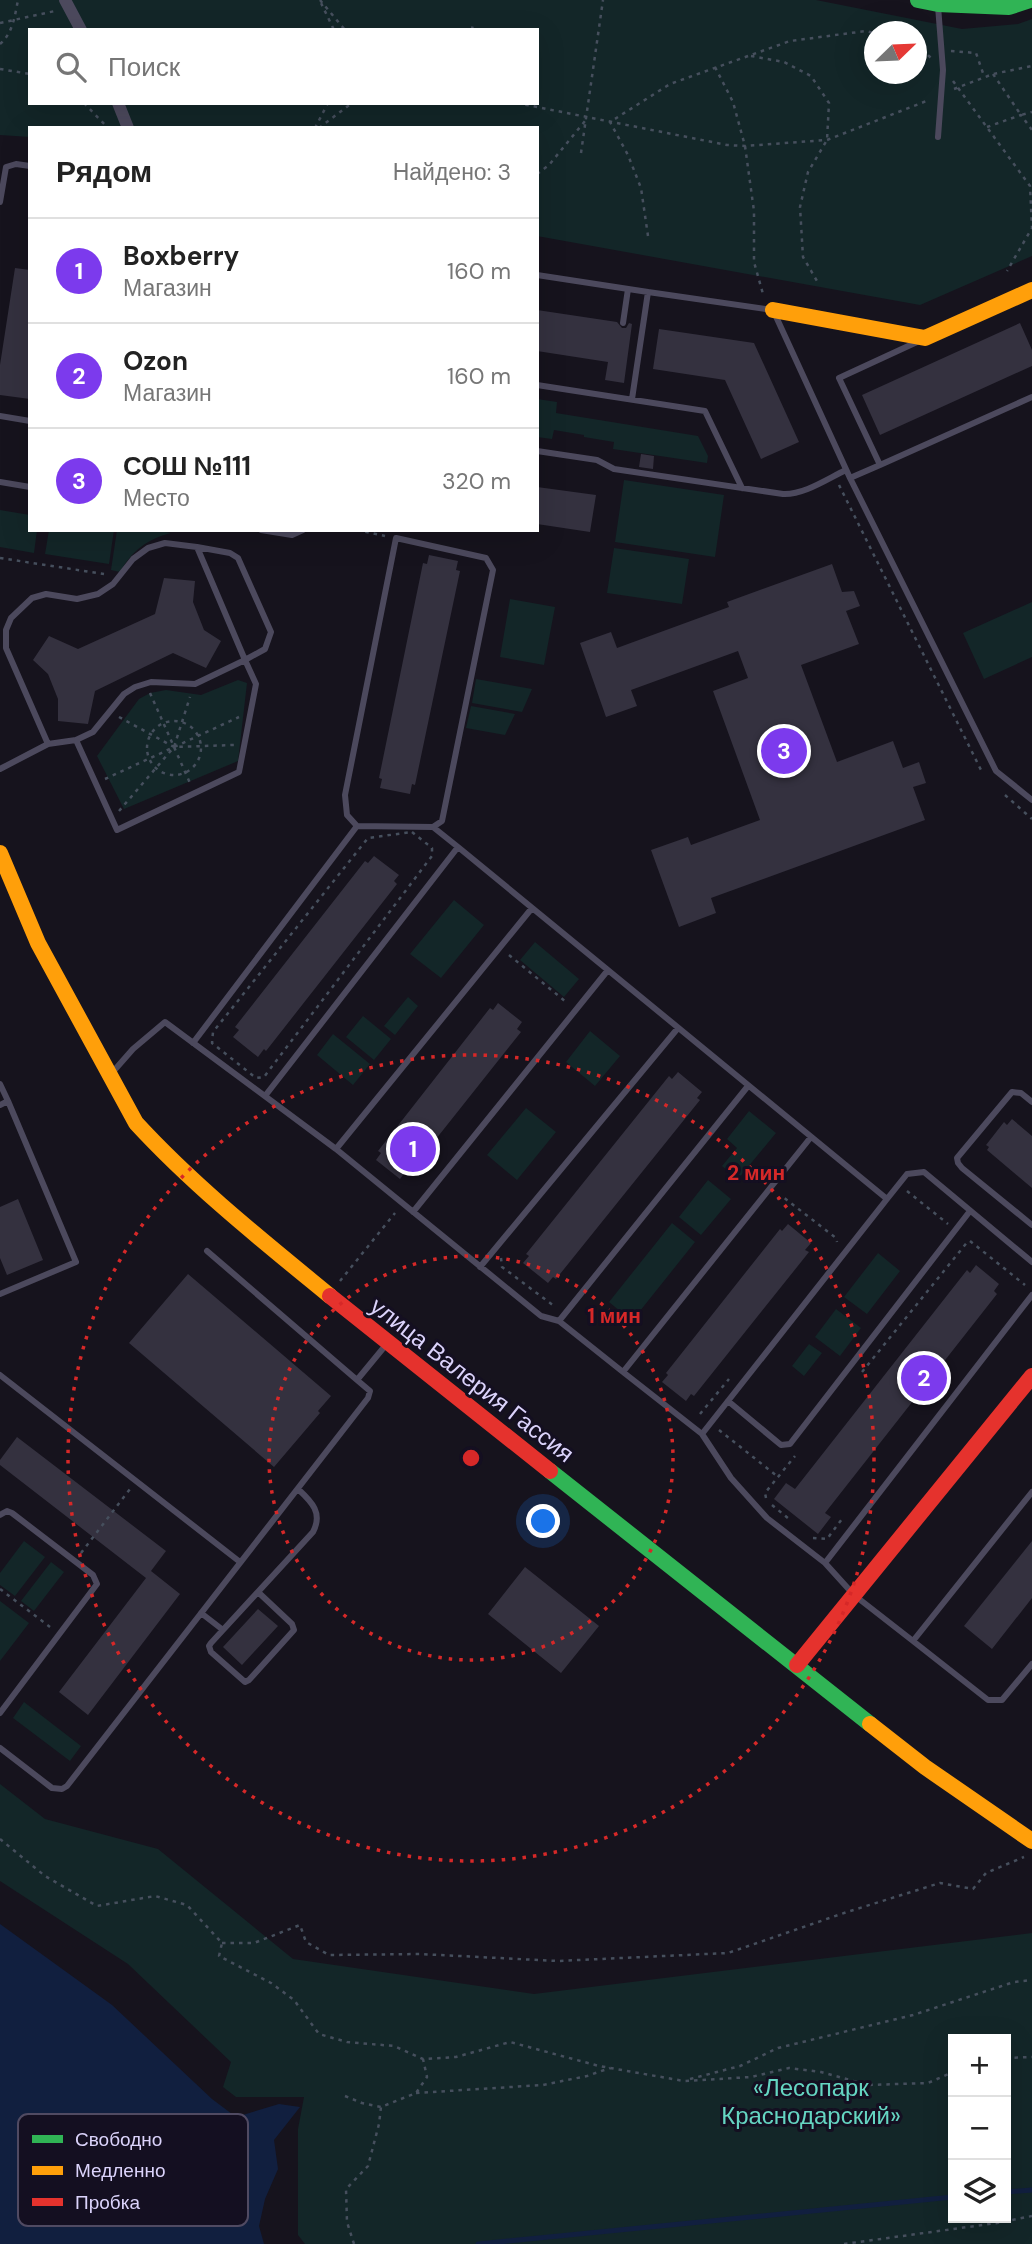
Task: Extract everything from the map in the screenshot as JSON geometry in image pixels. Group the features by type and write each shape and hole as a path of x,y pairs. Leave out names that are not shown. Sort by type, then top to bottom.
{"street":[{"path":"927,2 989,3 1009,7 1030,0"},
{"path":"67,3 80,28"},
{"path":"119,105 127,126"},
{"path":"770,310 925,338 1032,290"},
{"name":"улица Валерия Гассия","path":"0,853 38,943 109,1076 136,1122 159,1148 236,1220 388,1343 925,1768 1032,1841"},
{"path":"797,1665 1032,1376"}],"lane":[{"path":"927,2 941,50 943,70 938,137"},
{"path":"0,202 2,173 6,167 10,164 28,166"},
{"path":"539,275 770,310 846,470 996,771 1032,800"},
{"path":"623,323 628,289"},
{"path":"632,399 648,292"},
{"path":"880,465 839,378 925,338"},
{"path":"539,385 705,411 742,488"},
{"path":"850,478 1032,397"},
{"path":"0,416 28,421"},
{"path":"539,452 597,460 614,469 791,494 846,470"},
{"path":"0,482 28,487"},
{"path":"273,532 292,535 299,532"},
{"path":"393,532 396,538 345,795 347,814 357,826 433,827 442,821 493,570 486,558 396,538"},
{"path":"0,769 48,744 76,740 93,732 124,694 135,687 172,682 195,684 265,649 271,632 238,558 230,553 165,543 148,548 133,559 113,584 98,594 77,598 46,594 32,598 11,618 5,630 6,648 48,744"},
{"path":"76,740 117,830 239,772 257,684 197,547"},
{"path":"193,1043 357,826"},
{"path":"433,827 887,1199"},
{"path":"265,1096 458,847"},
{"path":"336,1149 532,908"},
{"path":"414,1212 608,970"},
{"path":"109,1076 133,1049 165,1022 336,1149 541,1317 559,1321 702,1434 731,1478 767,1518 825,1563 854,1595 988,1700 1002,1700 1032,1664"},
{"path":"480,1267 678,1028"},
{"path":"0,1084 76,1262 0,1294"},
{"path":"559,1321 748,1086"},
{"path":"1032,1102 1021,1093 1012,1091 957,1158 962,1168 1032,1226"},
{"path":"0,1105 8,1101"},
{"path":"623,1372 811,1137"},
{"path":"702,1434 907,1174 924,1172 1032,1262"},
{"path":"728,1401 781,1445 790,1444 970,1211"},
{"path":"0,1748 52,1788 62,1789 67,1786 370,1395 370,1391 207,1251"},
{"path":"825,1563 1032,1295"},
{"path":"357,1380 388,1343"},
{"path":"0,1375 240,1562"},
{"path":"258,1592 295,1630 247,1682 209,1649 211,1643 313,1532 317,1524 317,1512 312,1502 298,1489"},
{"path":"913,1641 1032,1492"},
{"path":"0,1515 7,1511 12,1514 93,1575 97,1584 0,1713"},
{"path":"201,1613 223,1630"}],"path":[{"path":"0,44 6,38 14,20 18,0"},
{"path":"320,0 333,28"},
{"path":"320,0 343,28"},
{"path":"581,153 603,0"},
{"path":"0,23 58,10 67,3"},
{"path":"473,28 474,23"},
{"path":"610,122 670,84 715,67 790,41 864,31"},
{"path":"941,50 976,53 985,77"},
{"path":"748,56 784,62 811,76 829,103 827,140 808,172 800,207 803,257 817,281"},
{"path":"526,105 727,145 827,140 941,96 958,86 993,74 1032,66"},
{"path":"715,67 733,102 745,146 754,211 754,262 770,310"},
{"path":"0,69 28,74"},
{"path":"993,74 1032,130"},
{"path":"958,86 1031,187 1032,228 1007,271"},
{"path":"86,105 106,126"},
{"path":"318,126 327,105"},
{"path":"320,126 349,105"},
{"path":"987,127 1032,112"},
{"path":"539,172 549,165 587,118"},
{"path":"610,122 628,155 641,188 648,236"},
{"path":"834,475 939,689"},
{"path":"367,532 396,538"},
{"path":"0,558 119,577"},
{"path":"146,684 195,793"},
{"path":"112,819 174,747 195,684"},
{"path":"95,783 251,711"},
{"path":"110,712 174,747 245,744"},
{"path":"177,720 182,722 195,729 201,746 200,758 185,773 166,774 156,768 149,758 147,742 163,723 177,720"},
{"path":"412,832 432,848 432,856 264,1077 257,1078 212,1043 213,1032 368,838 412,832"},
{"path":"509,955 568,1004"},
{"path":"777,1199 783,1197 836,1238 837,1243"},
{"path":"856,1380 969,1240"},
{"path":"501,1255 502,1267 553,1306 562,1304"},
{"path":"694,1415 700,1414 734,1372"},
{"path":"711,1423 778,1477"},
{"path":"795,1455 765,1493 766,1500 796,1524"},
{"path":"75,1562 136,1481"},
{"path":"806,1532 816,1540 827,1539 844,1518"},
{"path":"0,1589 60,1634"},
{"path":"0,1839 45,1876 97,1906 155,1896 187,1905 222,1943 254,1943 300,1925 306,1942 329,1955 421,1954 558,1961 728,1953 940,1883 973,1889 986,1873 1025,1856"},
{"path":"222,1943 219,1956 271,1983 294,2000 319,2034 347,2042 394,2046 423,2059 456,2057 510,2042 611,2068 684,2081 751,2077 789,2068 821,2072 868,2085 928,2082 948,2075"},
{"path":"684,2081 740,2066 778,2048 913,2015 1014,1982 1032,1980"},
{"path":"1011,2058 1032,2057"},
{"path":"416,2093 427,2077 423,2059"},
{"path":"345,2096 381,2107 416,2093 543,2085 611,2068"},
{"path":"354,2244 347,2222 346,2189 368,2166 381,2107"},
{"path":"844,2244 1032,2216"}],"green space":[{"path":"0,0 816,0 922,21 864,21 864,84 927,84 927,22 962,29 1018,24 1032,19 1032,256 920,305 539,236 539,126 28,126 28,137 0,135"},
{"path":"539,399 557,402 556,413 698,436 708,456 707,463 613,449 614,442 554,430 552,439 539,437"},
{"path":"624,480 724,495 715,557 615,542"},
{"path":"0,510 28,515 28,532 37,532 34,553 0,547"},
{"path":"49,532 114,532 109,564 45,554"},
{"path":"117,532 171,533 141,547 120,572 111,570"},
{"path":"614,548 689,559 682,604 607,593"},
{"path":"510,599 555,607 544,665 500,657"},
{"path":"1032,602 1032,657 984,679 963,633"},
{"path":"476,679 532,689 522,712 472,703"},
{"path":"238,680 247,683 238,761 124,809 97,756 139,699 150,693 166,690 201,695"},
{"path":"471,706 515,714 505,735 466,728"},
{"path":"454,900 484,925 441,978 410,954"},
{"path":"535,942 579,979 564,997 520,960"},
{"path":"408,997 418,1006 395,1035 384,1026"},
{"path":"363,1016 391,1039 374,1060 346,1037"},
{"path":"590,1031 620,1056 595,1086 566,1062"},
{"path":"333,1034 370,1064 353,1085 317,1055"},
{"path":"526,1108 556,1132 517,1180 487,1155"},
{"path":"749,1111 776,1133 738,1179 722,1166 737,1148 727,1139"},
{"path":"708,1180 731,1199 701,1235 679,1217"},
{"path":"672,1223 695,1242 632,1321 609,1302"},
{"path":"878,1253 900,1271 867,1314 844,1297"},
{"path":"836,1309 861,1328 840,1356 815,1337"},
{"path":"809,1344 822,1353 804,1376 792,1366"},
{"path":"24,1541 45,1557 15,1596 0,1585 0,1573"},
{"path":"51,1562 64,1572 34,1611 21,1601"},
{"path":"0,1601 29,1623 0,1661"},
{"path":"24,1702 81,1746 70,1761 13,1718"},
{"name":"«Лесопарк Краснодарский»","path":"0,1784 45,1819 158,1849 293,1959 534,1994 1032,1933 1032,2244 305,2244 298,2235 298,2129 304,2097 236,2097 223,2087 231,2062 128,1964 0,1881"}],"water":[{"path":"0,1924 112,2005 212,2099 232,2114 18,2114 18,2226 248,2226 246,2114 279,2104 300,2107 274,2140 278,2169 265,2199 259,2226 264,2244 0,2244"}],"building":[{"path":"15,268 28,270 28,399 0,395 0,365"},
{"path":"539,310 617,322 622,328 632,324 624,383 605,380 608,362 539,351"},
{"path":"1020,323 1032,350 1032,366 880,435 862,395"},
{"path":"659,329 754,343 799,442 761,459 725,380 653,369"},
{"path":"641,454 654,456 653,469 639,467"},
{"path":"539,487 596,495 590,532 539,524"},
{"path":"429,555 458,561 456,570 460,571 415,785 412,784 410,794 380,788 382,779 379,778 423,563 427,564"},
{"path":"832,564 842,592 854,591 860,606 846,611 859,644 801,665 837,762 893,741 903,768 919,762 926,783 913,787 925,820 711,898 716,913 679,927 651,850 688,837 691,845 760,820 713,691 748,678 738,651 631,690 637,706 606,717 580,643 611,632 617,648 729,607 727,602"},
{"path":"164,578 195,581 193,602 204,630 221,641 206,668 173,653 95,691 88,724 58,721 58,699 48,674 33,660 49,636 78,649 155,614"},
{"path":"374,856 399,875 394,881 397,884 266,1051 264,1049 258,1057 233,1037 239,1030 235,1027 365,861 368,863"},
{"path":"498,1003 522,1022 517,1029 521,1032 409,1173 406,1171 400,1179 376,1160 381,1153 378,1151 490,1008 493,1010"},
{"path":"678,1072 702,1092 697,1098 700,1100 556,1279 553,1277 548,1283 523,1263 529,1256 526,1254 669,1076 672,1079"},
{"path":"1012,1119 1032,1136 1032,1188 987,1150 989,1147 986,1145 1004,1122 1007,1125"},
{"path":"18,1199 43,1260 7,1275 0,1258 0,1207"},
{"path":"788,1224 811,1243 805,1250 809,1252 694,1396 691,1394 686,1401 662,1382 668,1375 666,1373 780,1229 782,1231"},
{"path":"976,1265 999,1284 994,1291 997,1294 825,1513 831,1517 818,1534 774,1499 786,1483 795,1489 967,1270 970,1273"},
{"path":"188,1274 331,1396 274,1467 129,1343"},
{"path":"17,1437 166,1551 151,1571 180,1594 88,1715 59,1692 146,1578 0,1465 0,1460"},
{"path":"1032,1541 1032,1598 992,1649 964,1626"},
{"path":"525,1567 599,1626 561,1673 488,1614"},
{"path":"258,1609 278,1626 242,1665 223,1647"}],"waterway":[{"path":"1011,2192 1032,2190"},
{"path":"478,2244 948,2197"}],"traffic: fast":[{"path":"918,0 938,4 1009,7 1030,0"},
{"path":"550,1471 870,1724"}],"traffic: slow":[{"path":"773,310 925,338 1032,290"},
{"path":"0,853 38,943 136,1123 206,1191 330,1296"},
{"path":"870,1724 925,1767 1032,1841"}],"traffic: jam":[{"path":"330,1296 550,1471"},
{"path":"797,1665 1032,1376"}],"place":[{"name":"СОШ №111","path":"784,751"},
{"name":"Boxberry","path":"413,1149"},
{"name":"Ozon","path":"924,1378"}]}
